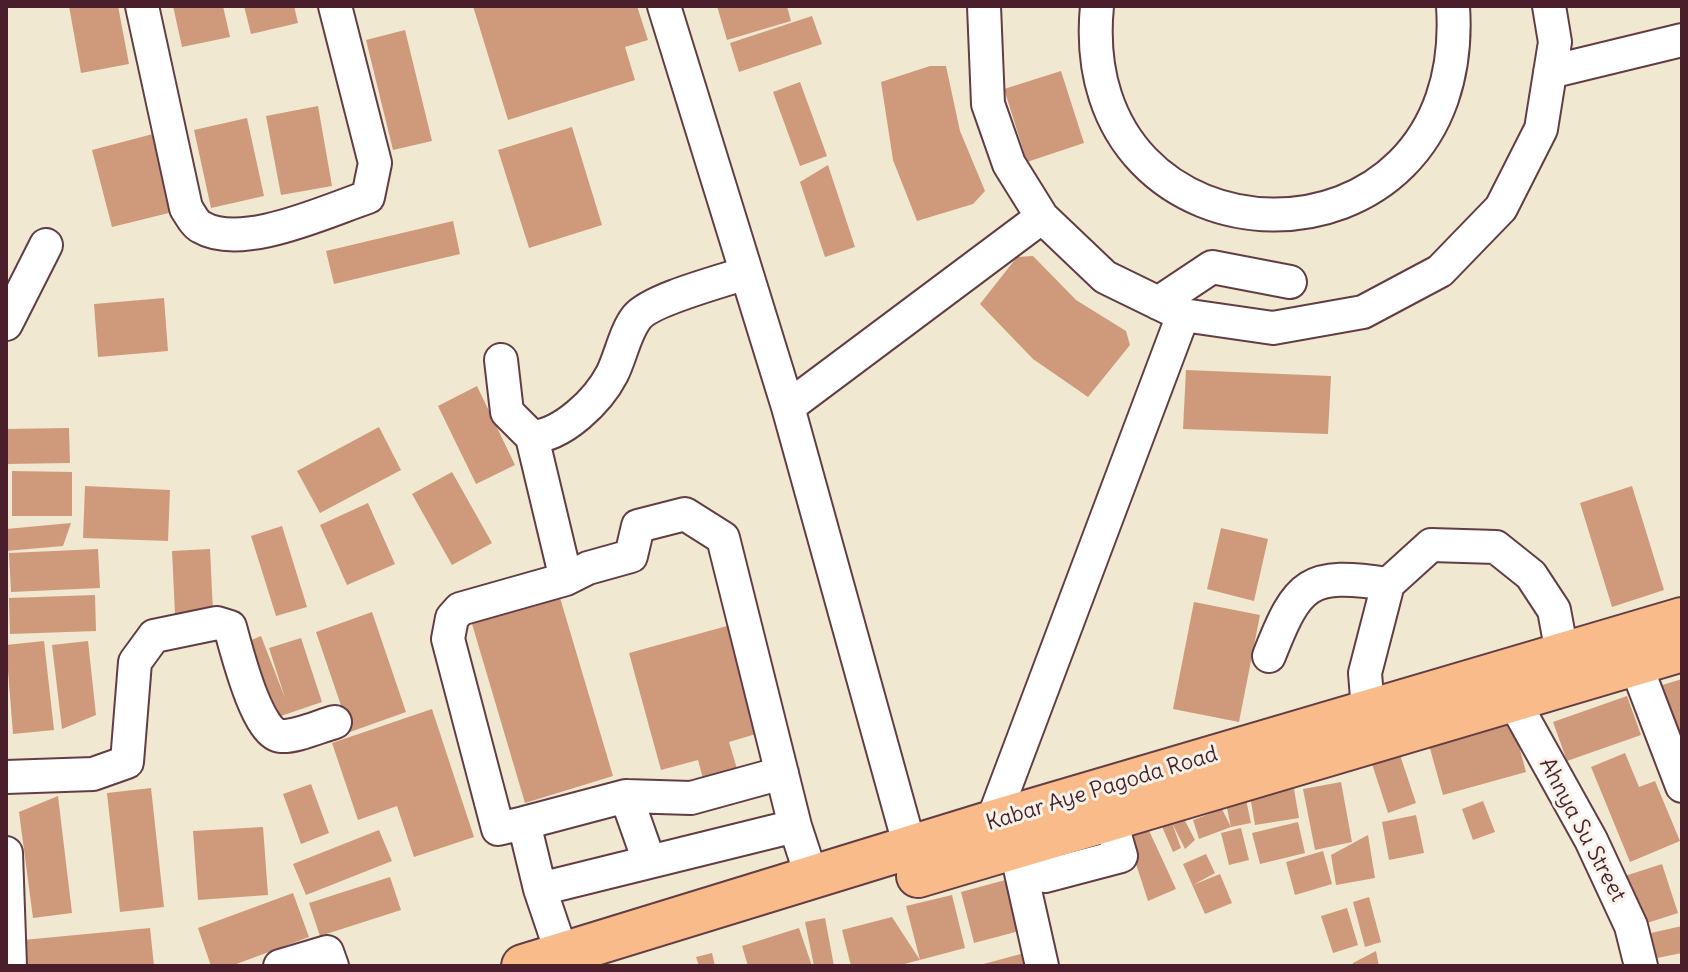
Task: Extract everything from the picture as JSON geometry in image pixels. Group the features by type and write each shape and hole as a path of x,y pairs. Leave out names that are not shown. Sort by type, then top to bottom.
{"main road":[{"name":"Kabar Aye Pagoda Road","path":"571,961 914,863 1368,710 1682,619"},
{"name":"Kabar Aye Pagoda Road","path":"1018,830 1110,818 1682,650"},
{"name":"Kabar Aye Pagoda Road","path":"571,961 812,878 914,863"}],"street":[{"path":"142,6 186,208 199,227 223,234 260,233 368,197 375,163 335,6"},
{"path":"664,6 788,407 914,863"},
{"path":"966,6 988,104 1009,164 1042,217 1105,277 1170,309 1273,328 1363,312 1440,271 1501,208 1541,129 1555,42 1549,6"},
{"path":"984,6 988,104"},
{"path":"1097,6 1093,40 1100,85 1118,127 1146,163 1182,191 1210,204 1268,217 1328,207 1356,197 1394,172 1424,137 1444,97 1454,52 1453,6"},
{"path":"1550,72 1682,40"},
{"path":"788,407 1042,217"},
{"path":"6,324 46,245"},
{"path":"1042,966 1018,830 1170,309 1212,267 1290,282"},
{"path":"532,437 549,436 582,410 610,377 638,316 668,299 746,273"},
{"path":"501,360 507,412 532,437 566,579"},
{"path":"782,773 691,798 626,796 498,829 448,639 452,618 460,609 566,579 588,568 631,556 638,526 685,514 723,538 782,773 795,826 812,878"},
{"path":"1368,710 1365,673 1388,584 1431,545 1496,547 1531,575 1554,610 1562,653"},
{"path":"1269,656 1287,610 1307,586 1347,578 1388,584"},
{"path":"6,777 93,774 127,762 135,662 154,636 217,623 230,627 246,686 270,732 281,737 335,722"},
{"path":"1635,663 1682,786"},
{"name":"Ahnya Su Street","path":"1512,698 1591,840 1631,926 1641,966"},
{"path":"626,796 649,861"},
{"path":"524,823 540,889 571,961"},
{"path":"540,889 795,826"},
{"path":"6,853 10,966"},
{"path":"280,966 327,952 332,966"}],"building":[{"path":"69,6 118,6 129,64 81,73"},
{"path":"173,6 223,6 230,37 182,47"},
{"path":"244,6 294,6 298,23 251,34"},
{"path":"473,6 637,6 648,40 625,47 635,80 508,120"},
{"path":"717,6 787,6 791,21 727,40"},
{"path":"812,16 822,44 739,72 730,43"},
{"path":"405,30 432,141 393,150 366,40"},
{"path":"930,66 946,66 960,131 985,191 973,204 917,221 893,160 881,82"},
{"path":"1061,71 1084,143 1027,162 1004,89"},
{"path":"800,82 827,156 800,166 773,92"},
{"path":"318,106 332,186 281,195 266,116"},
{"path":"247,118 264,196 211,208 194,130"},
{"path":"572,127 602,225 529,248 498,150"},
{"path":"153,134 173,212 112,227 92,150"},
{"path":"828,165 855,247 825,257 800,182"},
{"path":"453,221 460,254 334,284 326,251"},
{"path":"1033,256 1076,300 1126,331 1130,345 1088,397 1033,359 980,304 1017,257"},
{"path":"164,298 168,351 98,357 94,304"},
{"path":"1186,370 1331,376 1328,434 1183,429"},
{"path":"477,386 515,465 476,484 438,406"},
{"path":"379,427 401,470 320,513 297,471"},
{"path":"69,428 70,463 6,464 6,429"},
{"path":"12,471 72,472 72,516 12,516"},
{"path":"452,472 492,543 452,565 412,494"},
{"path":"85,486 170,490 168,541 83,538"},
{"path":"1632,486 1664,590 1612,607 1580,503"},
{"path":"368,503 395,564 347,585 320,525"},
{"path":"71,523 63,546 6,551 6,529"},
{"path":"282,526 307,607 276,616 251,536"},
{"path":"1221,528 1268,539 1254,601 1207,589"},
{"path":"98,549 100,588 11,592 9,553"},
{"path":"210,549 213,612 175,614 172,551"},
{"path":"558,591 613,776 525,803 470,617"},
{"path":"95,595 96,631 10,634 9,598"},
{"path":"1194,602 1260,615 1239,722 1173,709"},
{"path":"372,612 406,712 350,732 316,632"},
{"path":"727,626 756,734 729,742 738,772 704,782 698,760 661,770 629,653"},
{"path":"261,636 285,698 269,648 301,638 322,702 266,721 237,646"},
{"path":"44,641 54,730 13,734 6,645"},
{"path":"88,641 96,715 62,729 52,645"},
{"path":"1682,679 1682,736 1671,739 1656,687"},
{"path":"1627,696 1641,735 1567,761 1553,722"},
{"path":"432,709 474,837 414,857 397,806 358,820 332,743"},
{"path":"1513,723 1526,772 1443,795 1429,745"},
{"path":"1625,753 1639,787 1655,781 1680,841 1630,862 1591,767"},
{"path":"1400,755 1416,803 1388,813 1372,764"},
{"path":"1341,782 1352,842 1315,850 1303,789"},
{"path":"311,784 329,833 301,844 283,794"},
{"path":"151,788 164,907 120,912 107,793"},
{"path":"1294,789 1299,818 1255,825 1250,796"},
{"path":"1245,795 1251,823 1231,827 1225,799"},
{"path":"58,796 72,913 33,918 19,812"},
{"path":"1483,801 1495,832 1473,840 1462,809"},
{"path":"1222,809 1231,827 1199,839 1193,820"},
{"path":"1416,815 1424,853 1389,860 1382,822"},
{"path":"1183,817 1195,840 1185,849 1172,823 1181,848 1173,852 1160,822"},
{"path":"1145,822 1176,889 1148,901 1125,830"},
{"path":"1298,822 1305,853 1260,864 1252,833"},
{"path":"263,827 268,895 198,900 193,831"},
{"path":"1241,828 1249,860 1229,865 1221,833"},
{"path":"379,830 392,861 306,895 293,864"},
{"path":"1368,835 1375,878 1336,885 1331,855"},
{"path":"1323,851 1332,884 1295,895 1286,862"},
{"path":"1206,854 1215,873 1193,885 1220,874 1232,903 1205,914 1183,864"},
{"path":"1662,864 1678,913 1641,925 1625,876"},
{"path":"390,877 401,910 320,936 309,903"},
{"path":"1009,879 1023,930 974,943 961,892"},
{"path":"293,893 309,937 231,966 211,966 198,928"},
{"path":"952,895 965,948 920,960 906,906"},
{"path":"1369,897 1381,942 1365,947 1353,902"},
{"path":"1347,908 1358,945 1333,953 1321,916"},
{"path":"892,917 920,960 897,966 851,966 842,930"},
{"path":"825,918 834,966 814,966 805,922"},
{"path":"1682,926 1682,953 1657,958 1651,933"},
{"path":"150,928 154,966 26,966 23,940"},
{"path":"799,928 812,966 748,966 742,946"},
{"path":"1376,951 1379,966 1353,966 1353,963"},
{"path":"1028,952 1032,966 980,966 980,965"},
{"path":"712,953 715,966 699,966 696,957"}]}
